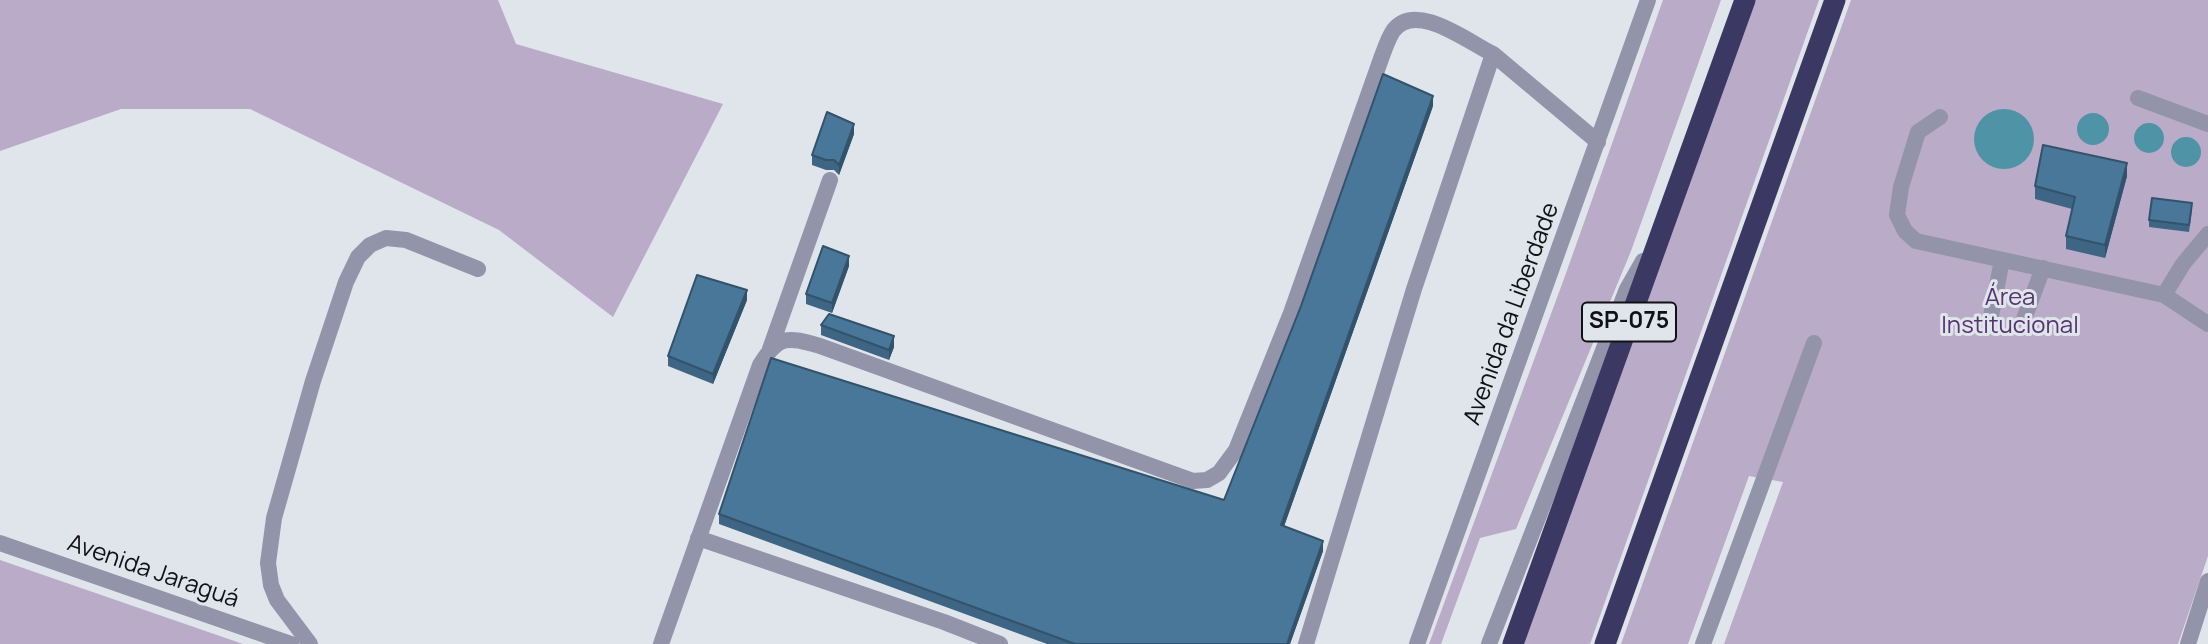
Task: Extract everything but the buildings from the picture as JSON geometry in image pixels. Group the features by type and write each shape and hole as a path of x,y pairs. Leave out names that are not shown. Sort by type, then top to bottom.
{"highway":[{"name":"SP-075","path":"1513,644 1745,0"},
{"name":"SP-075","path":"1605,644 1835,0"}],"street":[{"name":"Avenida da Liberdade","path":"1417,644 1648,0"},
{"path":"769,350 780,341 792,338 820,346 1194,481 1207,480 1219,473 1236,450 1291,313 1393,30 1405,20 1429,19 1493,54 1598,142"},
{"path":"1306,644 1414,289 1493,54"},
{"path":"2138,97 2208,124"},
{"path":"1940,117 1918,132 1901,187 1897,215 1905,231 1916,241 2164,295 2208,324"},
{"path":"661,644 760,365 769,350 830,180"},
{"path":"1489,644 1627,289 1665,222"},
{"path":"2164,295 2183,264 2208,234"},
{"path":"310,644 277,600 271,585 268,563 274,518 313,381 346,282 358,257 370,245 386,238 406,240 478,269"},
{"path":"1990,316 2002,260"},
{"path":"2025,319 2043,268"},
{"path":"1703,644 1814,343"},
{"path":"698,538 944,622 1000,644"},
{"name":"Avenida Jaraguá","path":"0,543 291,644"},
{"path":"2188,644 2208,581"}],"green space":[{"path":"0,0 498,0 516,44 723,104 613,317 499,230 250,109 121,109 0,151"},
{"path":"1663,0 1721,0 1631,251 1516,529 1480,538 1441,644 1429,644 1565,276"},
{"path":"1754,0 1819,0 1590,644 1524,644"},
{"name":"Área Institucional","path":"1851,0 2208,0 2208,556 2178,644 1724,644 1783,482 1749,476 1688,644 1621,644"},
{"path":"0,560 243,644 0,644"}],"water":[{"path":"1998,109 2010,109 2026,117 2032,127 2032,151 2026,161 2010,169 1998,169 1982,161 1974,145 1974,133 1982,117"},
{"path":"2093,113 2105,117 2109,129 2105,141 2093,145 2081,141 2077,129 2081,117"},
{"path":"2149,123 2159,128 2164,138 2159,148 2149,153 2139,148 2134,138 2139,128"},
{"path":"2186,137 2196,142 2201,152 2196,162 2186,167 2176,162 2171,152 2176,142"}]}
